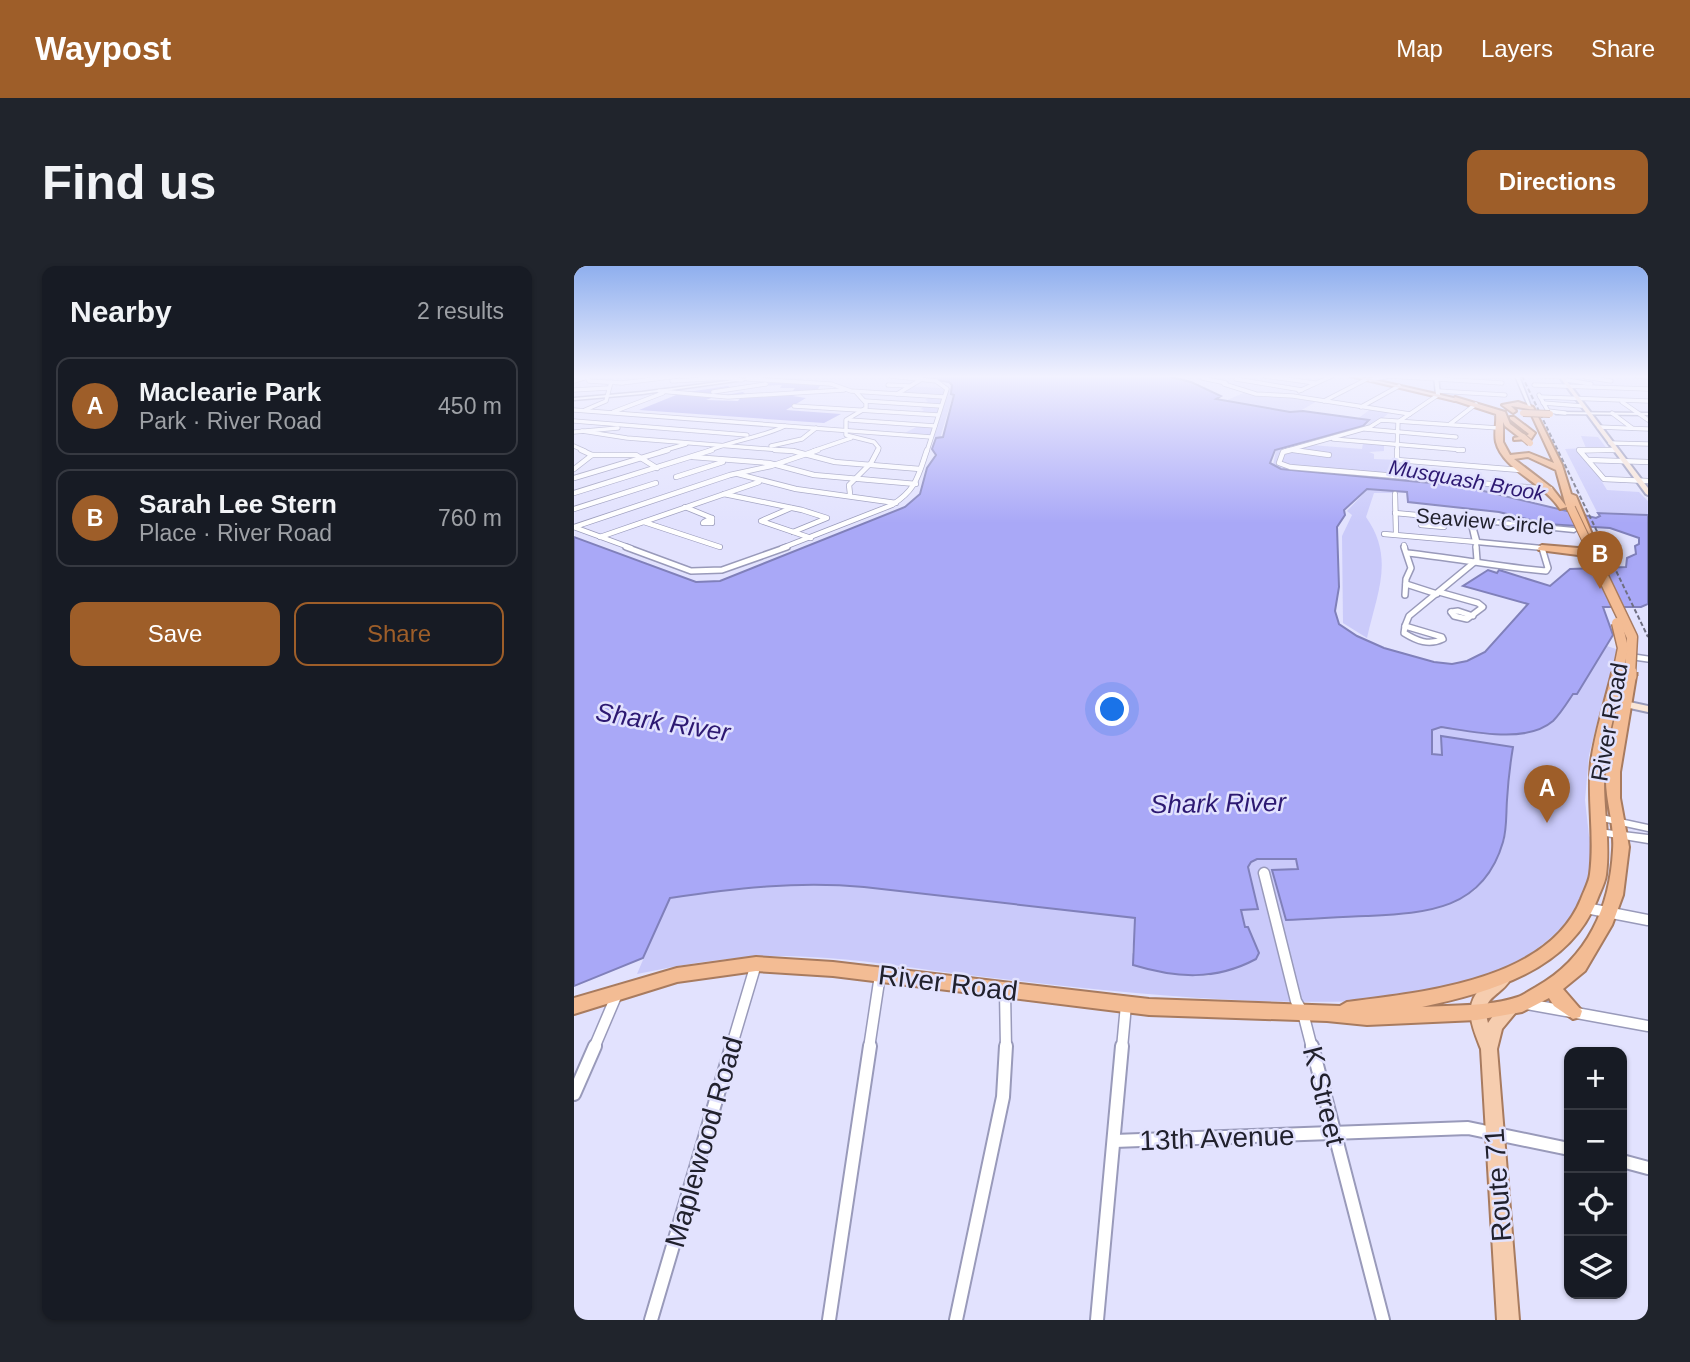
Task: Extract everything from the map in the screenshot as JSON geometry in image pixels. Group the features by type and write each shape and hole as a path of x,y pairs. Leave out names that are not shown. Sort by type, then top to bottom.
{"highway":[{"path":"1499,425 1505,455 1520,470 1550,489 1571,508 1588,530 1596,549 1594,553 1542,548"},
{"path":"1507,425 1530,443 1561,475"},
{"path":"1517,425 1522,437"},
{"path":"1499,431 1518,440 1531,437 1532,431 1525,425"},
{"path":"1505,455 1536,437 1539,434 1537,425"},
{"path":"1538,425 1561,475 1571,508 1632,637 1633,651 1624,675"},
{"path":"1505,455 1529,455 1561,475"},
{"path":"1534,479 1549,483 1561,475"},
{"name":"River Road","path":"574,1006 693,971 756,964 807,966 1126,1005 1367,1017 1477,1012 1518,1005 1552,987 1579,966 1595,942 1609,912 1621,847 1613,772 1619,700 1624,675 1623,648 1619,629 1573,530 1571,508"},
{"name":"River Road","path":"1327,1013 1435,998 1502,980 1529,965 1559,942 1586,908 1598,876 1599,758 1619,700"},
{"path":"1552,987 1560,1001 1573,1011"}],"main road":[{"path":"1600,427 1644,483 1648,493"},
{"path":"1619,700 1648,706"},
{"path":"1489,1049 1477,1012 1482,994 1502,980"},
{"path":"1489,1049 1495,1026 1518,1005"},
{"name":"Route 71","path":"1489,1049 1508,1320"}],"street":[{"path":"625,425 757,436"},
{"path":"575,432 642,425"},
{"path":"774,425 931,437"},
{"path":"846,425 846,435 878,445 877,453 869,466 848,487 850,494"},
{"path":"574,527 701,573 722,570 811,538 896,503 908,495 916,484 934,426 922,425"},
{"path":"1371,425 1282,453 1281,464 1550,489"},
{"path":"1397,476 1398,425"},
{"path":"1458,425 1499,431"},
{"path":"1628,425 1632,428"},
{"path":"574,493 785,426"},
{"path":"1600,427 1648,429"},
{"path":"574,468 592,455 614,452 630,445 655,428"},
{"path":"761,449 802,439 816,428"},
{"path":"1363,429 1456,437"},
{"path":"582,431 639,439 806,454 835,462 920,470"},
{"path":"574,527 736,473 775,465 851,438"},
{"path":"1329,438 1463,450"},
{"path":"574,478 689,443"},
{"path":"1648,444 1580,449 1583,458 1589,460 1648,462"},
{"path":"574,446 592,455"},
{"path":"1290,450 1329,455"},
{"path":"614,452 643,458 651,461 657,468"},
{"path":"692,457 775,465 807,474 916,484"},
{"path":"676,477 729,460"},
{"path":"1397,460 1520,470"},
{"path":"1589,460 1604,479 1644,483"},
{"path":"736,473 790,489 850,494 896,503"},
{"path":"574,509 655,482 664,485"},
{"path":"600,537 759,482"},
{"path":"724,494 748,501 794,507 827,517 793,532"},
{"path":"1395,494 1395,513"},
{"path":"794,507 761,521 811,538"},
{"path":"685,508 712,517"},
{"name":"Seaview Circle","path":"1542,548 1396,533 1395,513 1573,530"},
{"path":"1420,515 1422,536"},
{"path":"1405,626 1443,639 1433,643 1416,639 1404,633 1405,626 1409,616 1476,562 1478,558 1471,520"},
{"path":"645,522 720,547"},
{"path":"1421,525 1444,527"},
{"path":"1384,534 1396,533"},
{"path":"1404,545 1410,568 1405,595"},
{"path":"1407,553 1455,557 1493,567 1546,570 1548,568 1542,548"},
{"path":"1406,584 1481,604 1483,609 1473,615"},
{"path":"1616,655 1648,659"},
{"path":"1598,825 1648,828"},
{"path":"1617,828 1648,839"},
{"name":"K Street","path":"1264,873 1383,1320"},
{"path":"1586,908 1648,920"},
{"name":"Maplewood Road","path":"651,1320 756,964"},
{"path":"829,1320 880,975"},
{"path":"574,1094 618,991"},
{"path":"956,1320 1003,1097 1006,1068 1005,991"},
{"path":"1097,1320 1126,1005"},
{"path":"1518,1005 1573,1011 1648,1026"},
{"name":"13th Avenue","path":"1114,1142 1468,1128 1493,1131 1564,1148"},
{"path":"1627,1162 1648,1168"},
{"path":"1501,1320 1508,1320"}],"shaded area":[{"path":"920,425 944,425 940,438 901,435"},
{"path":"1374,425 1311,445 1362,449 1363,443 1384,445 1384,451 1369,452 1374,454 1374,459 1399,460 1398,476 1515,487 1503,494 1430,481 1273,466 1276,450"},
{"path":"1581,436 1598,437 1608,450 1583,451 1607,490 1639,492 1648,501 1648,514 1597,512 1565,449 1586,448"},
{"path":"1368,489 1395,490 1397,493 1374,493 1366,517 1375,532 1382,561 1379,591 1367,638 1343,623 1342,536 1352,515 1347,511"},
{"path":"1607,646 1622,651 1611,700 1603,700 1589,755 1585,800 1589,836 1592,840 1588,882 1578,905 1563,926 1544,943 1499,971 1474,981 1405,997 1299,1002 1142,994 863,961 788,956 723,960 637,974 669,898 742,889 839,885 1136,918 1132,953 1177,973 1196,976 1209,976 1245,927 1241,909 1258,909 1248,867 1253,860 1295,859 1299,869 1272,870 1366,916 1411,914 1463,898 1475,890 1491,871 1505,839 1508,778 1513,747 1441,736 1442,756 1432,754 1432,730 1441,727 1511,734 1526,733 1550,724 1573,693 1577,694"}],"water":[{"name":"Shark River","path":"946,425 1364,425 1275,450 1270,463 1281,469 1463,486 1596,518 1600,516 1598,513 1648,515 1648,604 1641,607 1603,607 1613,635 1577,694 1573,694 1556,718 1542,728 1514,734 1441,727 1432,730 1432,754 1442,755 1441,736 1513,747 1505,832 1494,865 1482,882 1467,895 1449,904 1410,913 1286,920 1272,870 1298,869 1296,859 1257,859 1248,867 1258,909 1241,910 1245,927 1248,927 1259,953 1256,959 1226,971 1180,975 1133,965 1135,918 839,885 743,889 670,898 643,958 574,986 574,537 696,582 720,581 905,507 920,494 927,468 936,455 932,449 936,438 943,437","holes":["1367,489 1407,492 1408,502 1499,512 1546,524 1610,528 1639,538 1639,544 1635,546 1636,554 1627,558 1626,567 1570,569 1550,586 1499,570 1497,573 1488,570 1463,586 1528,604 1485,652 1467,661 1452,664 1434,662 1384,648 1357,636 1339,624 1335,611 1339,587 1337,527 1345,515 1344,510"]}],"railway":[{"path":"1546,425 1648,637"}],"place":[{"name":"Sarah Lee Stern","path":"1600,589"},
{"name":"Maclearie Park","path":"1547,823"}],"water label":[{"name":"Musquash Brook","path":"1467,480"}]}
